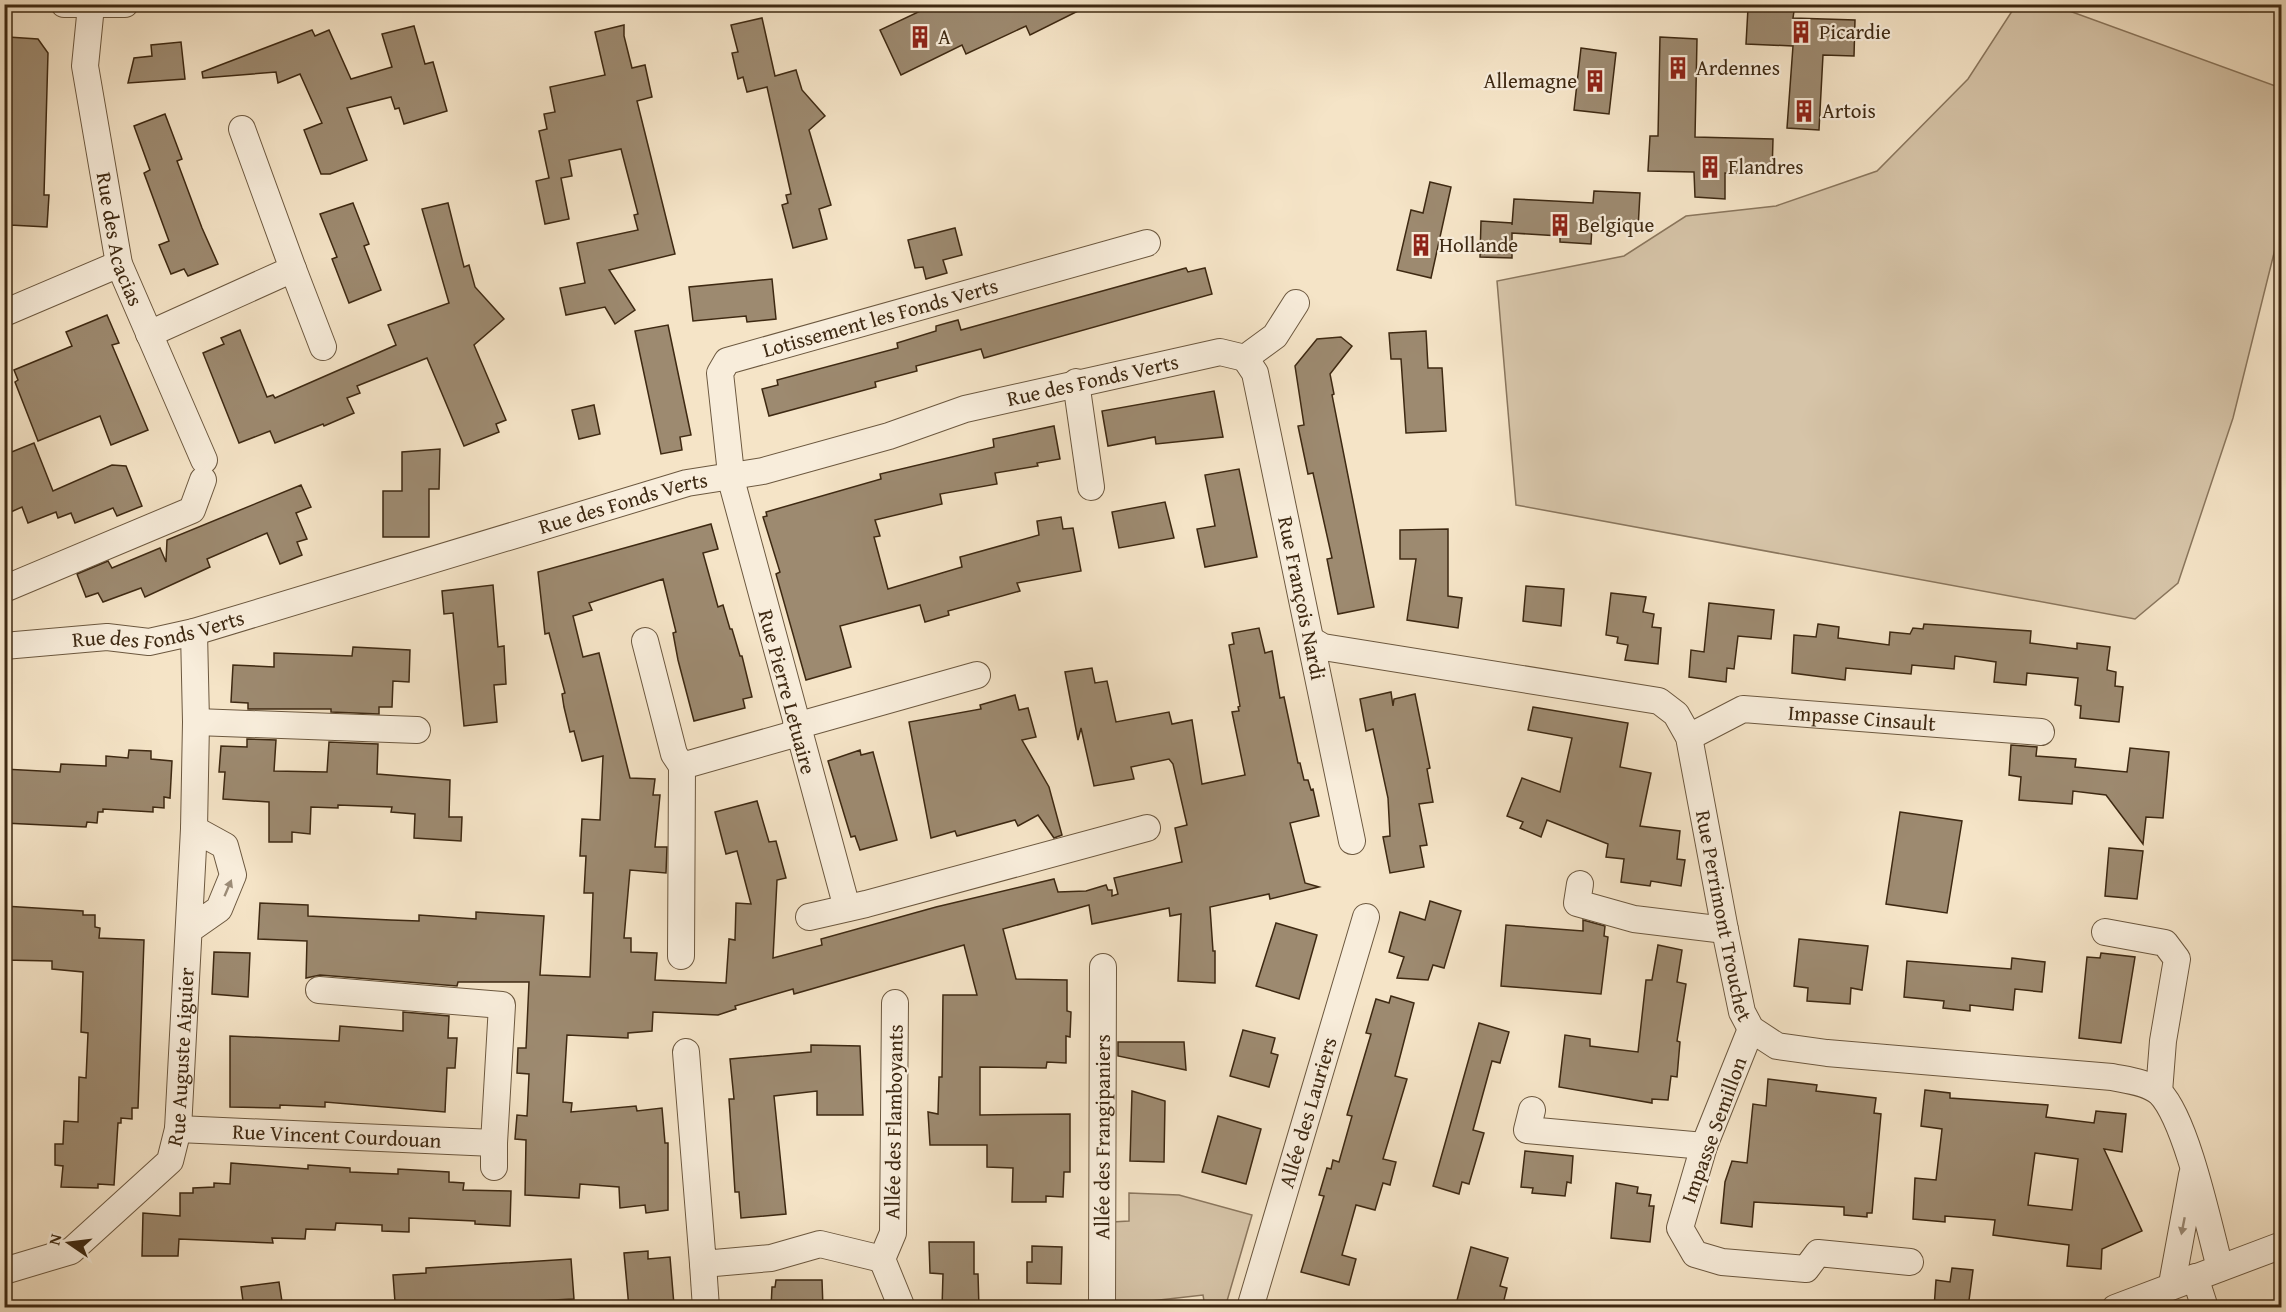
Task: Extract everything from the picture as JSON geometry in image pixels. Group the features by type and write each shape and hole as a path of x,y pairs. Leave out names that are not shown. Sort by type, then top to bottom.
{"street":[{"path":"64,4 91,6 125,4"},
{"name":"Rue des Acacias","path":"4,589 192,510 203,470 119,264 86,66 91,6"},
{"path":"242,129 323,347"},
{"name":"Lotissement les Fonds Verts","path":"731,475 720,373 727,361 1148,243"},
{"path":"4,313 119,264"},
{"path":"149,333 293,269"},
{"path":"1245,358 1275,336 1296,303"},
{"name":"Rue des Fonds Verts","path":"4,646 107,637 149,642 194,632 687,483 763,471 889,436 965,409 1076,382 1220,352 1245,358"},
{"name":"Rue François Nardi","path":"1245,358 1255,373 1352,841"},
{"path":"1076,382 1091,487"},
{"name":"Rue Pierre Letuaire","path":"731,475 846,908"},
{"name":"Rue Auguste Aiguier","path":"4,1271 70,1251 170,1161 178,1130 194,829 196,722 194,632"},
{"name":"Rue Perrimont Trouchet","path":"1311,640 1323,647 1659,701 1676,714 1689,737 1742,1011 1751,1029 1777,1046 1827,1053 2112,1077 2141,1083 2159,1092"},
{"path":"645,641 674,754 682,766 681,956"},
{"path":"682,766 977,675"},
{"name":"Impasse Cinsault","path":"1689,737 1743,709 2040,732"},
{"path":"196,722 417,730"},
{"path":"809,917 1147,828"},
{"path":"189,930 219,909 233,875 225,846 194,829"},
{"path":"1580,884 1577,903 1634,919 1725,930"},
{"name":"Allée des Lauriers","path":"1251,1308 1366,917"},
{"path":"2105,932 2165,943 2177,959 2163,1041 2159,1092 2174,1114 2194,1169 2220,1268"},
{"name":"Allée des Frangipaniers","path":"1102,967 1102,1308"},
{"name":"Rue Vincent Courdouan","path":"178,1130 494,1155 502,1005 319,990"},
{"name":"Allée des Flamboyants","path":"882,1259 893,1233 896,1002"},
{"name":"Impasse Semillon","path":"1751,1029 1704,1146 1680,1228 1695,1254 1722,1262 1806,1269 1818,1253 1910,1262"},
{"path":"686,1052 706,1308"},
{"path":"1532,1110 1527,1130 1704,1146"},
{"path":"2194,1169 2183,1281 2205,1308"},
{"path":"703,1264 771,1258 820,1244 882,1259 902,1308"},
{"path":"2115,1308 2183,1281 2281,1248"}],"shaded area":[{"path":"2016,5 2053,5 2281,88 2281,225 2233,418 2178,583 2135,619 1516,505 1497,281 1624,256 1686,216 1776,206 1877,171 1968,79"},
{"path":"1129,1193 1179,1195 1252,1215 1227,1301 1222,1308 1205,1307 1203,1295 1142,1302 1142,1307 1118,1307 1113,1298 1112,1222 1129,1221"}],"building":[{"path":"935,4 1092,4 1030,35 1026,26 966,54 962,45 901,75 880,30"},
{"name":"Picardie","path":"1748,8 1794,11 1793,18 1855,20 1854,56 1823,55 1819,130 1787,128 1793,46 1746,44"},
{"path":"762,18 775,76 796,70 802,90 825,116 809,130 831,205 819,209 827,239 793,248 782,205 788,203 786,195 791,194 767,87 747,92 743,77 738,79 732,53 738,52 731,25"},
{"path":"624,25 624,36 632,68 645,65 652,97 637,101 675,254 609,270 635,310 615,324 605,307 566,315 560,288 585,283 577,243 638,230 634,215 638,214 621,149 569,160 572,176 561,178 569,219 545,224 536,181 549,178 539,131 547,129 544,114 555,112 550,87 605,75 595,32"},
{"path":"414,26 425,64 433,62 447,111 404,124 399,108 395,109 391,97 347,108 367,160 330,174 321,174 304,130 322,123 300,74 278,83 276,72 203,78 202,72 312,30 315,36 329,30 351,79 392,67 382,34"},
{"path":"8,37 38,39 48,53 44,195 49,195 47,227 10,225 11,161 4,161 4,45 8,45"},
{"path":"1660,37 1697,39 1695,137 1773,139 1772,174 1725,173 1725,199 1695,197 1694,172 1648,171 1650,136 1658,136"},
{"path":"181,42 185,79 128,83 134,58 152,56 151,45"},
{"name":"Allemagne","path":"1581,48 1616,53 1609,114 1574,110"},
{"path":"165,114 182,159 177,161 218,264 188,276 184,269 171,274 159,245 169,241 144,173 150,170 134,126"},
{"name":"Hollande","path":"1430,182 1451,187 1431,278 1397,270 1411,210 1423,213"},
{"name":"Belgique","path":"1594,191 1640,193 1638,229 1592,226 1591,244 1560,242 1560,236 1512,233 1512,258 1480,257 1481,221 1512,223 1512,225 1514,199 1593,203"},
{"path":"353,203 369,244 364,246 381,290 349,303 332,259 337,257 320,214"},
{"path":"448,203 464,267 469,265 475,287 504,319 474,345 506,420 496,424 499,432 464,446 427,358 357,386 360,393 347,398 354,413 275,443 270,431 239,443 203,353 224,344 221,338 240,330 267,397 273,395 275,398 396,345 388,325 449,303 422,209"},
{"path":"955,228 962,255 943,260 947,273 926,279 923,267 915,268 908,240"},
{"path":"1186,268 1188,272 1205,268 1212,294 984,358 981,349 916,366 917,371 875,382 876,387 769,416 762,389 778,385 777,380 898,348 897,343 936,331 936,326 958,320 961,330"},
{"path":"772,279 776,319 747,322 746,316 693,321 689,287"},
{"path":"107,315 119,343 112,345 148,430 111,445 100,416 38,441 15,382 18,380 14,370 72,346 66,332"},
{"path":"668,325 691,435 680,437 682,450 661,454 635,331"},
{"path":"1426,331 1428,368 1442,368 1446,431 1406,433 1401,359 1391,359 1389,333"},
{"path":"1341,337 1352,346 1330,374 1334,394 1332,395 1374,607 1338,614 1327,559 1332,558 1313,473 1308,474 1298,426 1304,425 1295,366 1317,339"},
{"path":"1214,391 1223,437 1156,444 1155,437 1108,446 1102,411"},
{"path":"594,405 600,434 579,439 572,410"},
{"path":"1054,426 1060,459 1037,463 1038,466 995,473 997,484 940,494 942,504 875,520 880,536 874,537 888,589 962,567 960,557 1039,535 1037,521 1061,517 1063,529 1073,528 1081,571 1017,583 1020,591 948,611 949,615 925,622 920,605 840,626 851,667 806,680 776,574 780,572 763,517 767,516 766,512 881,479 880,474 994,447 993,439"},
{"path":"34,443 53,491 112,465 126,466 142,506 117,516 113,508 75,523 71,513 58,518 56,512 28,523 22,507 4,515 4,455"},
{"path":"440,449 439,489 429,489 429,537 383,537 383,491 402,491 402,452"},
{"path":"1239,469 1257,557 1205,567 1197,529 1215,526 1205,475"},
{"path":"301,485 311,507 296,513 307,539 297,542 302,555 280,564 267,533 207,559 210,567 145,597 141,588 103,602 98,593 86,597 77,574 108,561 112,568 160,548 166,562 167,540"},
{"path":"1165,502 1174,538 1119,548 1112,512"},
{"path":"711,524 718,549 703,553 718,607 723,605 740,656 742,656 752,697 743,699 745,708 694,721 678,660 673,633 676,632 663,579 589,603 592,610 573,616 583,657 599,653 630,778 655,779 653,795 660,795 655,847 667,847 666,873 630,870 624,938 631,938 631,952 657,953 655,980 726,983 729,939 735,940 736,903 751,904 737,851 726,854 715,812 757,801 769,842 776,841 786,878 777,880 773,958 822,945 821,939 936,907 1054,879 1058,892 1086,891 1106,885 1108,890 1112,890 1112,896 1118,894 1114,878 1182,862 1175,828 1187,825 1173,764 1169,759 1131,767 1134,779 1094,786 1081,728 1078,740 1065,672 1092,668 1095,683 1107,681 1116,722 1169,712 1172,724 1192,720 1202,784 1245,775 1232,712 1239,711 1240,706 1229,645 1234,644 1232,633 1259,628 1265,653 1272,651 1280,698 1284,697 1298,763 1300,763 1304,780 1308,780 1311,790 1313,789 1319,816 1290,823 1305,883 1319,887 1270,899 1269,894 1210,907 1213,951 1215,951 1215,983 1178,981 1181,914 1170,916 1169,908 1092,924 1089,905 1003,929 1016,979 1067,980 1067,1011 1071,1012 1070,1037 1066,1036 1066,1063 1047,1062 1046,1068 980,1067 980,1115 1070,1114 1070,1172 1064,1172 1063,1197 1046,1196 1046,1202 1012,1202 1013,1168 987,1167 987,1145 930,1145 928,1112 938,1114 939,1077 942,1077 943,995 977,995 964,945 794,994 793,989 735,1006 736,1009 718,1015 653,1012 652,1031 628,1033 628,1038 567,1035 563,1102 572,1103 571,1112 636,1106 637,1111 662,1108 665,1143 668,1143 668,1210 646,1213 645,1205 620,1208 619,1187 580,1184 579,1198 525,1195 526,1140 515,1139 517,1115 527,1116 529,1074 517,1073 518,1048 526,1048 529,982 458,982 457,986 320,975 306,978 307,941 258,939 260,903 308,905 308,916 391,920 419,921 419,915 476,919 476,912 544,916 540,975 590,977 593,893 584,893 586,856 580,856 582,819 600,820 603,756 582,761 574,731 570,732 562,694 565,693 549,633 545,634 538,572"},
{"path":"1448,529 1448,596 1462,598 1458,628 1407,620 1416,559 1400,559 1400,530"},
{"path":"493,585 498,647 504,646 506,684 494,685 497,722 464,726 453,613 444,614 442,591"},
{"path":"1526,586 1564,589 1561,626 1523,621"},
{"path":"1611,593 1646,597 1643,612 1654,614 1652,627 1661,628 1658,664 1625,660 1628,645 1617,643 1618,637 1606,635"},
{"path":"1709,603 1774,610 1771,639 1738,636 1734,669 1727,668 1726,682 1689,677 1691,650 1704,652"},
{"path":"1818,624 1839,627 1838,638 1889,645 1890,632 1910,634 1913,628 1923,629 1924,624 2031,631 2030,643 2077,649 2077,643 2110,647 2107,670 2116,672 2115,686 2123,687 2119,722 2080,718 2081,706 2075,705 2078,678 2027,673 2026,685 1994,682 1996,662 1955,656 1954,669 1912,665 1911,674 1846,668 1845,680 1792,673 1794,635 1816,637"},
{"path":"353,647 410,650 409,682 393,681 392,707 379,707 379,714 331,712 331,709 248,709 248,703 231,702 233,665 274,667 274,653 352,656"},
{"path":"1391,692 1393,706 1394,699 1415,694 1430,768 1427,769 1433,802 1419,804 1427,845 1420,846 1424,867 1390,873 1383,837 1390,836 1388,798 1373,729 1366,731 1360,699"},
{"path":"1015,695 1019,710 1028,708 1036,737 1022,740 1049,787 1062,835 1054,838 1038,815 1018,826 1015,820 957,836 955,831 931,838 909,722 981,709 980,705"},
{"path":"1533,707 1628,723 1620,767 1651,773 1640,826 1680,831 1677,859 1685,860 1681,886 1651,881 1650,886 1621,882 1624,859 1606,857 1608,844 1547,820 1541,837 1520,828 1523,822 1507,816 1522,778 1560,792 1572,738 1528,730"},
{"path":"247,739 276,740 274,771 327,772 329,742 378,744 377,774 450,780 449,817 462,817 461,841 414,838 415,814 391,812 392,807 338,805 338,808 311,807 310,834 292,832 292,842 269,842 269,802 223,799 225,772 219,772 221,746 247,747"},
{"path":"2011,745 2037,747 2036,756 2076,759 2075,767 2127,772 2130,748 2169,752 2163,818 2146,817 2143,844 2106,795 2073,791 2072,804 2019,800 2021,777 2009,775"},
{"path":"129,750 151,751 151,759 172,761 170,798 164,797 164,808 153,807 153,812 103,809 103,812 98,812 97,823 87,822 86,827 4,823 4,769 60,772 61,764 106,766 106,756 128,758"},
{"path":"860,750 861,755 873,752 897,840 860,850 855,836 851,837 828,761"},
{"path":"1900,812 1962,821 1947,913 1886,904"},
{"path":"2109,848 2143,851 2137,899 2105,896"},
{"path":"1430,901 1461,911 1444,968 1433,965 1428,980 1397,978 1404,957 1389,952 1400,912 1425,920"},
{"path":"4,906 83,911 83,915 95,915 95,927 100,928 99,938 144,940 138,1108 132,1108 132,1119 121,1118 121,1123 118,1123 114,1185 98,1184 98,1188 61,1187 63,1166 55,1165 55,1144 63,1144 64,1121 78,1122 79,1077 86,1078 88,1033 81,1032 83,972 52,969 52,961 4,960"},
{"path":"1583,920 1605,926 1604,936 1608,937 1601,994 1501,986 1506,925 1583,931"},
{"path":"1276,923 1317,935 1299,999 1256,986"},
{"path":"1799,939 1868,946 1862,990 1851,988 1850,1004 1807,1001 1808,988 1794,986"},
{"path":"1658,945 1682,950 1677,982 1686,984 1677,1041 1680,1042 1677,1077 1671,1076 1668,1100 1652,1099 1652,1103 1559,1087 1565,1035 1590,1039 1590,1046 1638,1052 1646,980 1652,980"},
{"path":"214,952 250,953 248,997 212,994"},
{"path":"2101,953 2135,957 2121,1043 2079,1038 2087,957 2100,958"},
{"path":"2012,958 2045,962 2042,992 2015,989 2013,1010 1970,1005 1970,1011 1943,1008 1944,1001 1904,997 1907,961 2011,969"},
{"path":"1391,996 1414,1003 1395,1076 1407,1079 1383,1159 1396,1162 1390,1185 1383,1183 1375,1210 1356,1205 1342,1255 1356,1259 1349,1285 1301,1272 1324,1196 1319,1195 1327,1168 1331,1169 1333,1160 1339,1162 1352,1116 1347,1115 1371,1034 1366,1033 1376,999 1389,1003"},
{"path":"403,1012 449,1016 448,1038 457,1038 455,1068 447,1068 445,1112 325,1102 325,1107 280,1105 280,1108 230,1107 230,1036 339,1041 340,1026 403,1031"},
{"path":"1479,1023 1509,1032 1500,1063 1492,1061 1473,1130 1484,1133 1469,1184 1462,1182 1459,1194 1433,1186"},
{"path":"1243,1030 1275,1038 1271,1053 1278,1055 1269,1087 1230,1076"},
{"path":"1118,1042 1184,1042 1186,1070 1118,1056"},
{"path":"811,1045 860,1046 863,1115 817,1115 817,1091 774,1096 786,1214 741,1218 739,1192 735,1192 729,1099 734,1099 730,1059 811,1052"},
{"path":"1768,1079 1817,1085 1816,1091 1876,1098 1874,1113 1881,1114 1872,1213 1867,1213 1867,1217 1844,1215 1844,1207 1754,1202 1752,1227 1721,1223 1725,1182 1732,1161 1747,1163 1753,1104 1766,1106"},
{"path":"1925,1090 1950,1093 1950,1098 2048,1105 2046,1117 2094,1123 2096,1111 2126,1114 2122,1152 2104,1149 2142,1231 2102,1249 2101,1269 2067,1266 2069,1245 1993,1235 1995,1220 1945,1216 1945,1222 1913,1219 1915,1178 1936,1180 1942,1129 1921,1126","holes":["2035,1153 2078,1159 2072,1210 2028,1205"]},
{"path":"1132,1091 1165,1101 1164,1162 1130,1161"},
{"path":"1218,1116 1261,1129 1246,1184 1202,1172"},
{"path":"1525,1151 1573,1156 1571,1183 1567,1182 1565,1196 1532,1193 1533,1188 1521,1187"},
{"path":"231,1163 308,1169 308,1165 350,1168 350,1172 398,1174 398,1169 449,1172 449,1182 464,1183 463,1190 511,1191 510,1226 475,1224 475,1221 409,1218 409,1232 382,1231 382,1225 336,1223 335,1230 306,1229 305,1239 272,1238 273,1243 179,1239 178,1256 142,1256 143,1213 180,1216 180,1193 193,1193 193,1188 214,1187 214,1183 230,1184"},
{"path":"1616,1183 1638,1187 1637,1193 1651,1195 1649,1206 1654,1206 1650,1242 1611,1238"},
{"path":"929,1242 974,1242 974,1274 978,1274 979,1308 942,1308 943,1274 930,1273"},
{"path":"1032,1246 1062,1247 1061,1284 1027,1283 1027,1262 1032,1262"},
{"path":"1471,1247 1508,1258 1500,1286 1507,1288 1502,1308 1455,1308"},
{"path":"648,1251 648,1259 670,1257 674,1305 629,1308 624,1253"},
{"path":"571,1259 574,1299 495,1303 496,1306 476,1308 409,1308 409,1302 395,1302 393,1275 426,1273 426,1268"},
{"path":"1952,1268 1973,1270 1968,1308 1934,1308 1936,1280 1950,1282"},
{"path":"776,1280 822,1280 823,1308 771,1308 772,1287 775,1287"},
{"path":"279,1282 283,1308 244,1308 241,1287"}],"place":[{"name":"Picardie","path":"1801,32"},
{"name":"A","path":"920,37"},
{"name":"Ardennes","path":"1678,68"},
{"name":"Allemagne","path":"1595,81"},
{"name":"Artois","path":"1804,111"},
{"name":"Flandres","path":"1710,167"},
{"name":"Belgique","path":"1560,225"},
{"name":"Hollande","path":"1421,245"}]}
